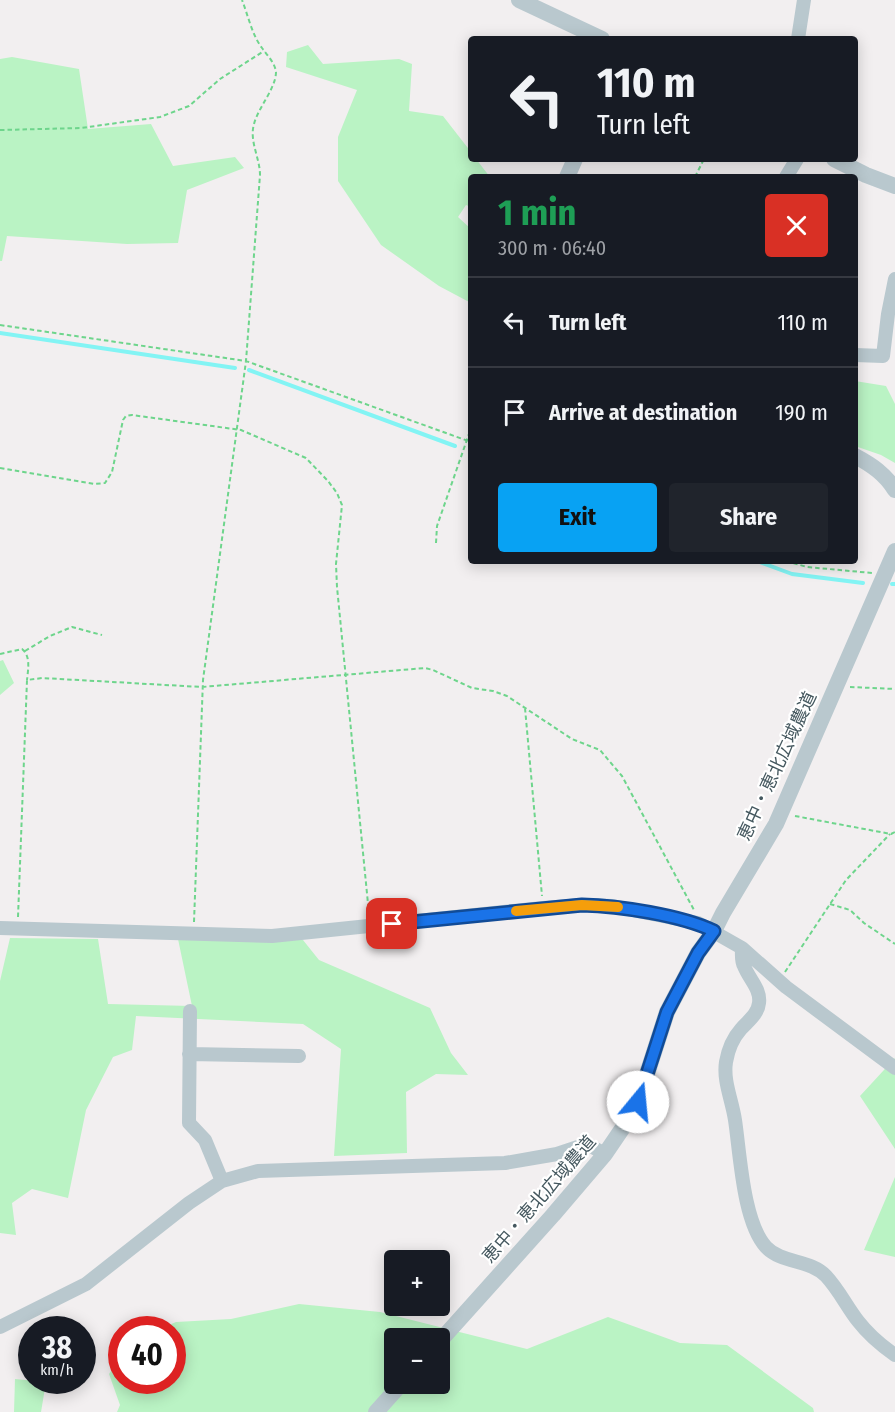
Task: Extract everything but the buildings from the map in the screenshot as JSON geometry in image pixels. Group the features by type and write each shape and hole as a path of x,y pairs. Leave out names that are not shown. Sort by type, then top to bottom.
{"street":[{"path":"519,0 596,36"},
{"path":"798,36 804,0"},
{"path":"841,162 895,186"},
{"path":"858,355 883,356 895,279"},
{"path":"858,458 873,466 895,488"},
{"name":"恵中・恵北広域農道","path":"450,1330 605,1154 638,1102 667,1012 698,953 714,931 780,814 895,551"},
{"path":"0,928 272,936 543,908 582,905 612,906 698,923 714,931 742,948 779,981 895,1068"},
{"path":"742,948 742,964 757,988 760,1002 755,1015 740,1030 730,1047 725,1078 735,1116 746,1196 753,1222 765,1246 773,1252 784,1258 807,1264 827,1277 858,1322 895,1355"},
{"path":"190,1011 189,1123 205,1140 222,1181"},
{"path":"189,1054 299,1056"},
{"path":"0,1327 86,1284 189,1203 222,1181 258,1171 505,1164 558,1154 587,1144 605,1154"},
{"path":"376,1412 392,1394"}],"path":[{"path":"194,934 202,687 246,361 260,175 260,162 253,126 276,72 259,45 242,0"},
{"path":"0,130 81,128 160,117 189,106 220,79 264,51"},
{"path":"0,325 246,361 466,440"},
{"path":"0,468 100,485 105,483 110,479 123,420 126,416 132,415 241,430 306,458 328,481 342,505 336,564 337,587 370,926"},
{"path":"436,543 437,526 468,435"},
{"path":"796,564 807,567 885,574"},
{"path":"0,654 25,651 72,627 102,635"},
{"path":"17,929 28,662 25,651"},
{"path":"27,680 42,678 202,687 425,668 472,688 507,696 572,739 600,750 611,761 622,776 693,907 698,923"},
{"path":"836,686 895,689"},
{"path":"525,708 543,908"},
{"path":"780,814 890,834"},
{"path":"779,981 853,871 890,834 895,832"},
{"path":"830,904 850,910 864,923 895,944"}],"green space":[{"path":"308,45 323,64 399,59 412,64 409,111 443,116 468,148 468,162 478,162 488,174 468,174 468,206 466,205 458,217 468,226 468,301 439,286 381,245 338,181 338,137 357,90 286,67 287,52"},
{"path":"12,57 79,69 88,129 151,124 173,166 235,157 244,168 187,190 178,243 127,244 7,236 2,261 0,261 0,59"},
{"path":"858,381 886,386 895,404 895,463 881,455 858,447"},
{"path":"3,660 14,683 0,695 0,661"},
{"path":"10,938 98,939 108,1004 192,1006 178,939 303,940 319,960 430,1008 451,1053 468,1075 436,1074 406,1092 407,1153 334,1156 341,1049 303,1024 136,1016 132,1050 113,1057 86,1110 68,1198 32,1189 12,1203 16,1235 0,1233 0,981"},
{"path":"895,1058 895,1149 860,1096"},
{"path":"895,1177 895,1257 864,1250"},
{"path":"299,1304 380,1312 384,1313 384,1316 396,1316 444,1328 384,1328 384,1394 450,1394 450,1330 527,1349 608,1317 680,1343 727,1345 813,1408 814,1412 117,1412 120,1405 116,1394 186,1394 186,1321 231,1319"},
{"path":"15,1379 18,1379 18,1394 44,1394 41,1412 14,1412"}],"waterway":[{"path":"0,333 235,368"},
{"path":"249,370 455,446"},
{"path":"765,564 792,574 863,583"}],"slow traffic":[{"path":"516,911 582,905 618,907"}],"route":[{"path":"392,924 582,905 612,906 698,923 714,931 698,953 667,1012 638,1102"}]}
